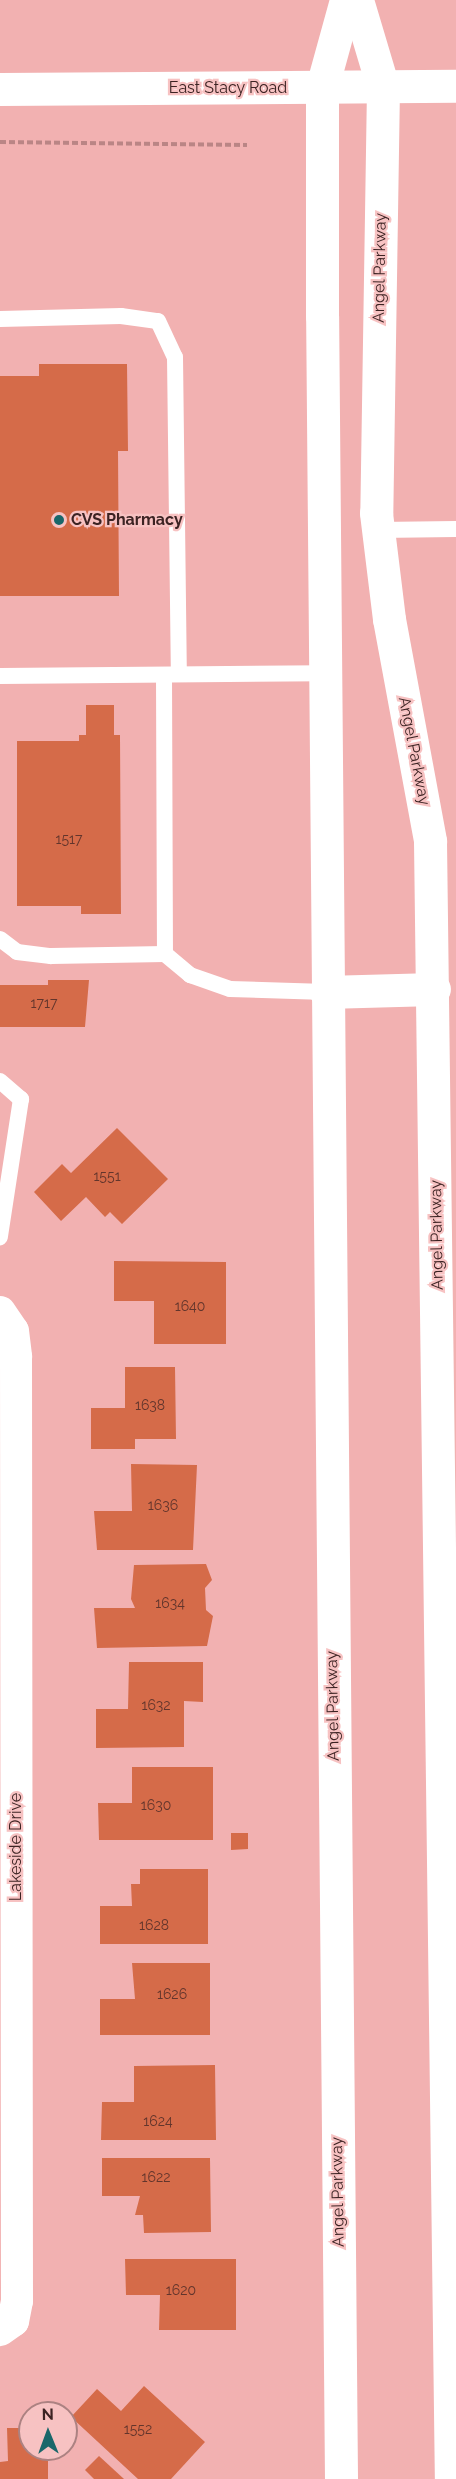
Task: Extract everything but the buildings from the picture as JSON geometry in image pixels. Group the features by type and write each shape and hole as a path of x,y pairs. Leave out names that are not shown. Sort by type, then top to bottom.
{"main road":[{"name":"Angel Parkway","path":"341,2479 322,673 322,87 346,0"},
{"name":"Angel Parkway","path":"357,0 383,87 378,530 430,841 445,989 452,2479"},
{"name":"East Stacy Road","path":"0,89 456,86"},
{"path":"326,992 445,989"}],"street":[{"name":"Lakeside Drive","path":"0,1312 13,1330 16,1357 17,2301 13,2320 0,2330"}],"lane":[{"path":"0,319 121,316 158,321 175,357 172,674 165,954"},
{"path":"378,530 456,529"},
{"path":"0,676 322,673"},
{"path":"0,939 17,952 51,956 165,954 190,975 230,989 326,992"},
{"path":"0,1081 21,1099 0,1237"}],"path":[{"path":"0,142 247,145"}],"place":[{"name":"CVS Pharmacy","path":"59,520"}]}
